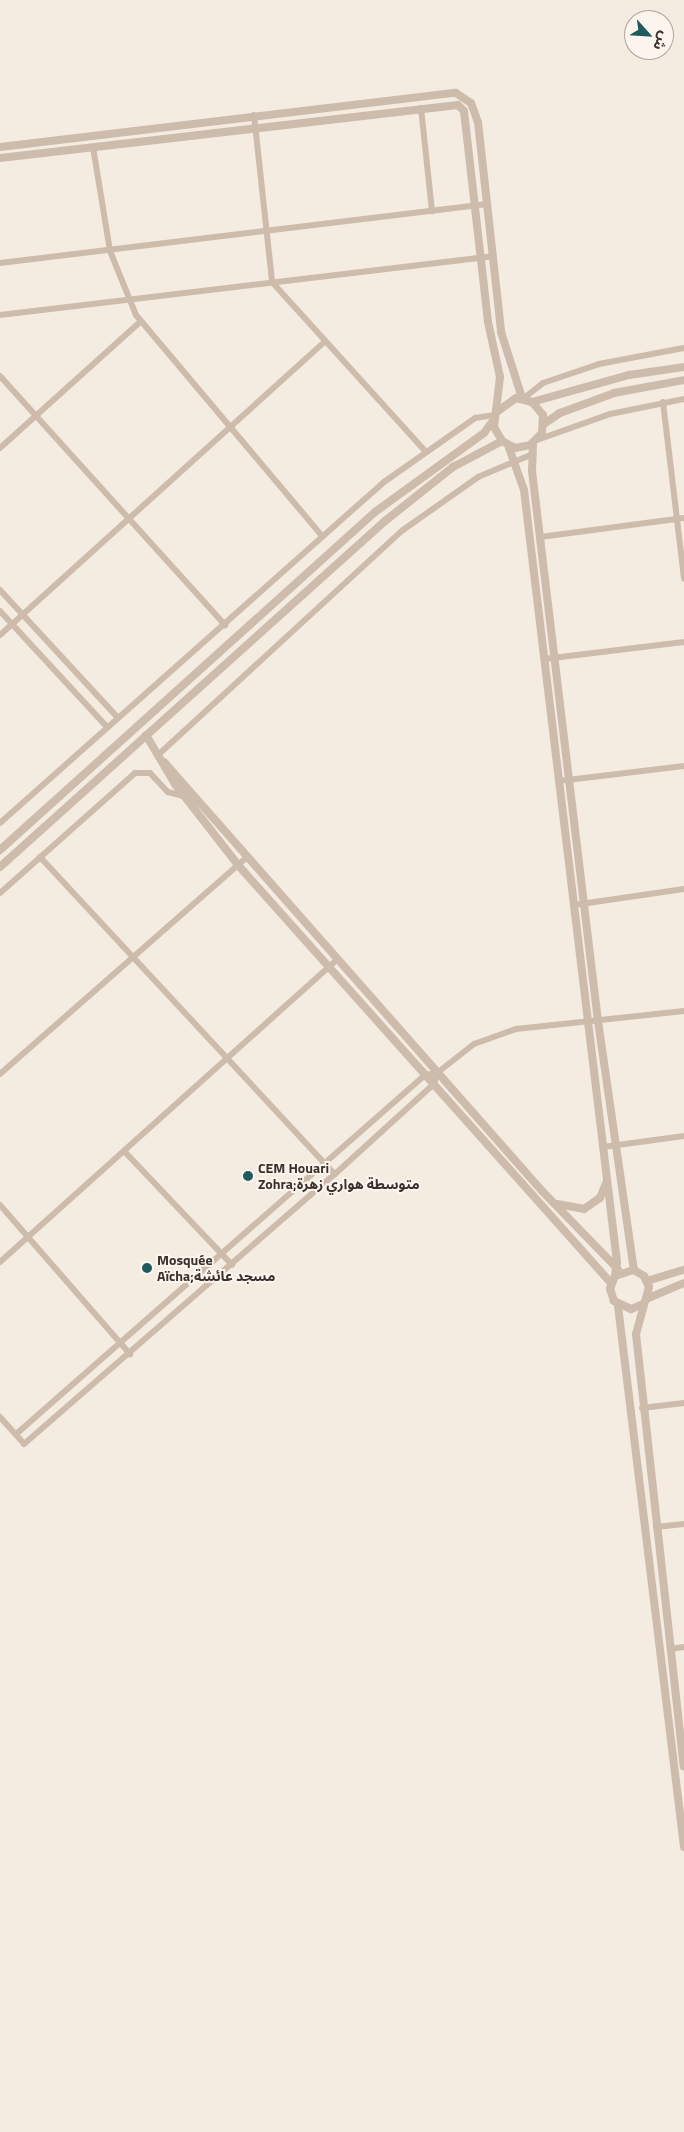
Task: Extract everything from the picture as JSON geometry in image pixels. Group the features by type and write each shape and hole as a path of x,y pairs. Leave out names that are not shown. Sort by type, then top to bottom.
{"street":[{"path":"0,146 456,92 475,110 488,204 501,332 523,398 532,402 544,424"},
{"path":"0,158 421,108 458,105 464,111 480,257 500,377 495,415 505,443 515,460 524,490 603,1147 616,1275 611,1296 618,1306 684,1847"},
{"path":"421,108 432,211"},
{"path":"254,115 272,282 425,451"},
{"path":"93,147 110,251 128,299 140,322 322,536"},
{"path":"0,264 488,204"},
{"path":"0,315 493,256"},
{"path":"0,448 140,322"},
{"path":"0,635 129,519 228,426 325,340"},
{"path":"0,850 375,512 484,433 495,415 508,400 523,398 543,383 599,364 684,348"},
{"path":"532,402 629,375 684,367"},
{"path":"0,376 225,625"},
{"path":"648,1281 634,1270 614,1146 540,537 533,454 535,442 544,424 560,413 614,393 684,380"},
{"path":"0,867 385,521 453,467 505,443 523,448 610,414 684,399"},
{"path":"663,402 684,579"},
{"path":"0,823 225,625 322,536 425,451 475,418 495,415"},
{"path":"158,755 403,530 463,486 515,460 533,454"},
{"path":"540,537 684,518"},
{"path":"0,590 118,718"},
{"path":"0,611 107,727"},
{"path":"544,659 684,642"},
{"path":"146,736 183,796 238,865 425,1075 616,1275"},
{"path":"158,755 246,858 616,1275"},
{"path":"559,781 684,766"},
{"path":"0,893 134,773 150,773 168,792 183,796"},
{"path":"40,857 335,1174"},
{"path":"0,1074 246,858"},
{"path":"574,905 584,902 684,889"},
{"path":"0,1262 336,960"},
{"path":"0,1416 24,1444 232,1266 335,1174 434,1084 436,1073 452,1056 493,1035 684,1012"},
{"path":"16,1434 121,1346 324,1162 425,1075 436,1073"},
{"path":"603,1147 684,1136"},
{"path":"124,1150 232,1266"},
{"path":"543,1192 564,1207 584,1209 600,1198 606,1176"},
{"path":"0,1205 121,1346 130,1354"},
{"path":"616,1275 634,1270"},
{"path":"648,1281 684,1270"},
{"path":"648,1281 645,1302 636,1323 642,1408 684,1768 675,1771"},
{"path":"618,1306 631,1309 684,1283"},
{"path":"642,1408 684,1402"},
{"path":"656,1527 684,1524"},
{"path":"670,1649 684,1647"}],"place":[{"name":"CEM Houari Zohra;متوسطة هواري زهرة","path":"248,1176"},
{"name":"Mosquée Aïcha;مسجد عائشة","path":"147,1268"}]}
